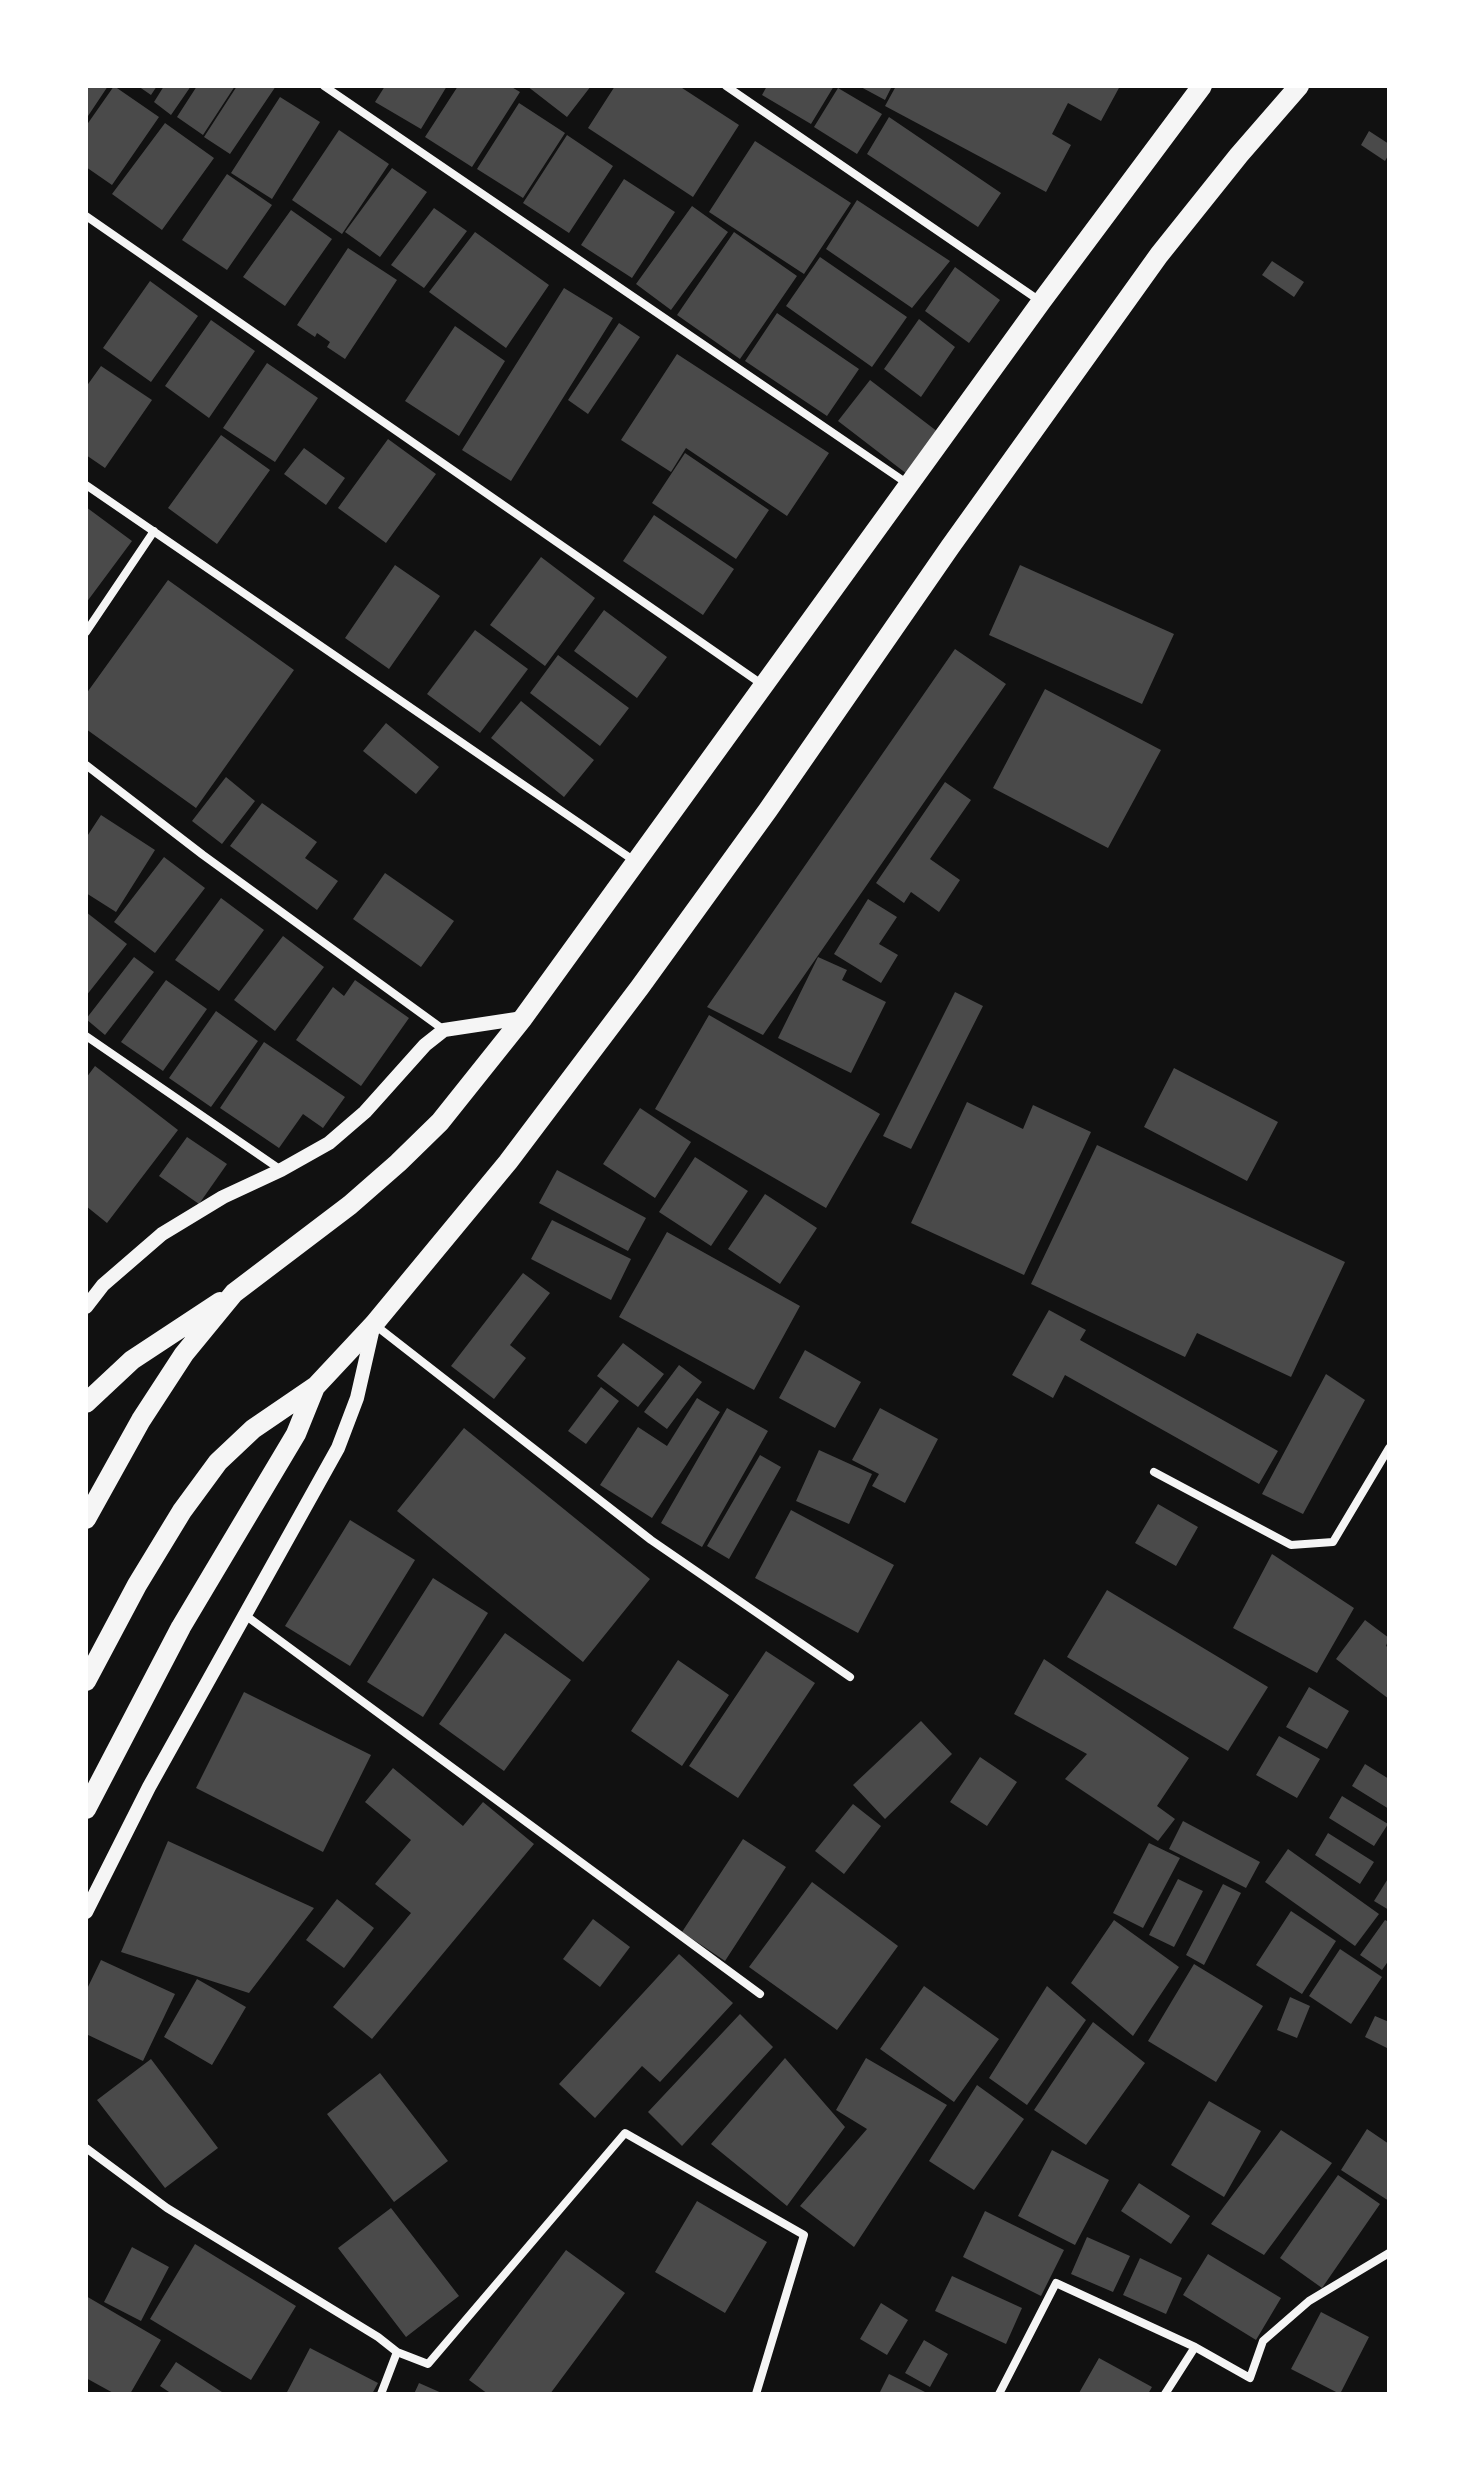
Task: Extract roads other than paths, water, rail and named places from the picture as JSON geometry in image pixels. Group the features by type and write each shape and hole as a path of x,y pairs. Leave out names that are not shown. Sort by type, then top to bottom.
{"main road":[{"path":"86,1403 132,1360 234,1293 350,1205 440,1122 523,1018 1041,302 1202,86"},
{"path":"86,1681 144,1573 182,1511 218,1462 253,1429 316,1386 374,1324 508,1162 768,810 950,547 1159,255 1299,86"},
{"path":"86,1519 141,1420 184,1354 234,1293"},
{"path":"86,1809 181,1627 296,1434 316,1386"}],"street":[{"path":"324,86 909,484"},
{"path":"726,86 1041,302"},
{"path":"86,216 763,685"},
{"path":"86,485 637,863"},
{"path":"86,632 154,531"},
{"path":"86,765 203,855 444,1030"},
{"path":"86,1307 103,1285 162,1234 223,1197 329,1143 365,1112 425,1045 444,1030 523,1018"},
{"path":"86,1036 281,1170"},
{"path":"86,1912 149,1787 338,1448 357,1398 374,1324 651,1540 850,1677"},
{"path":"1154,1472 1291,1545 1333,1542 1389,1448"},
{"path":"244,1614 760,1994"},
{"path":"86,2148 167,2208 378,2337 397,2352 428,2364 625,2133 804,2235 756,2394"},
{"path":"999,2394 1056,2283 1195,2347 1250,2378 1263,2341 1309,2301 1389,2253"},
{"path":"1165,2394 1195,2347"},
{"path":"381,2394 397,2352"}]}
